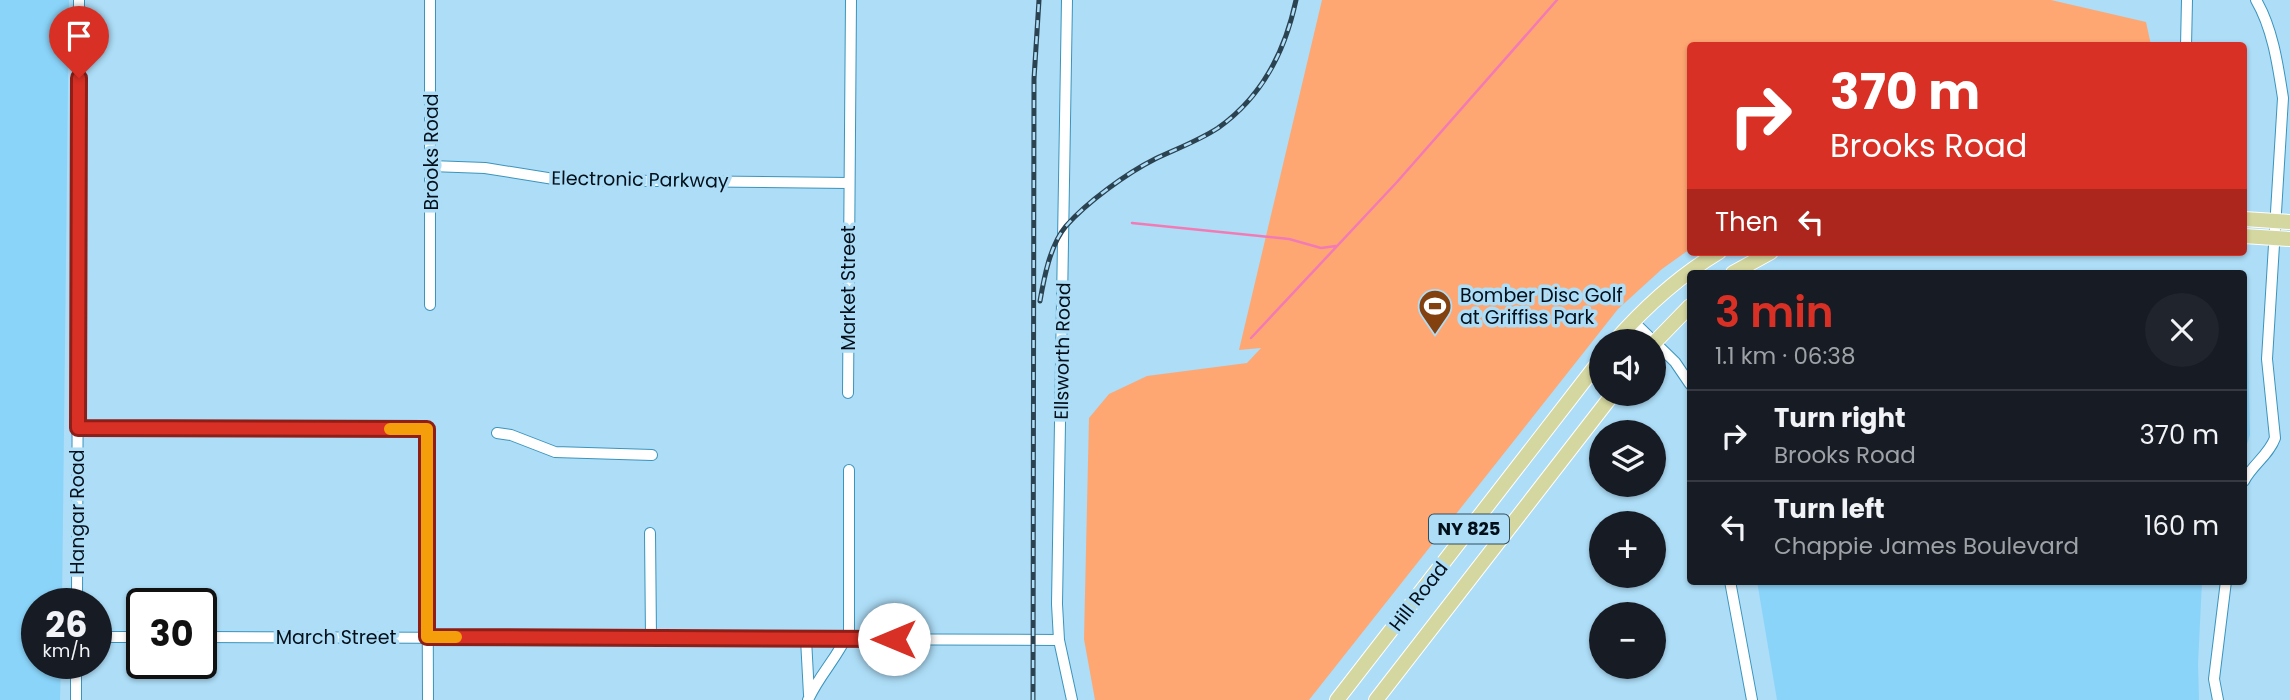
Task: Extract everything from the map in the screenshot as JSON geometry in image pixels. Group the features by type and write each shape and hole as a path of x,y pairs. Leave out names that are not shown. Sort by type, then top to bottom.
{"main road":[{"path":"2247,219 2283,221"},
{"path":"2247,236 2283,239"},
{"path":"1692,270 1713,256"},
{"path":"1738,270 1764,256"},
{"path":"1626,329 1687,273"},
{"path":"1666,330 1687,309"},
{"name":"Hill Road","path":"1337,700 1589,374"},
{"name":"Hill Road","path":"1376,700 1604,406"}],"street":[{"name":"Hangar Road","path":"77,588 79,0"},
{"name":"Brooks Road","path":"430,0 430,305"},
{"name":"Market Street","path":"848,393 851,0"},
{"name":"Ellsworth Road","path":"1067,0 1057,604 1059,640 1072,700"},
{"path":"2186,42 2187,0"},
{"path":"2247,474 2275,439 2267,359 2283,239 2287,98 2262,10 2256,0"},
{"name":"Electronic Parkway","path":"431,166 485,168 560,180 849,183"},
{"path":"1633,321 1641,329"},
{"path":"1666,353 1687,380"},
{"path":"78,428 427,429 428,700"},
{"path":"497,433 511,435 555,452 652,455"},
{"path":"808,699 846,639 850,624 849,470"},
{"path":"650,533 651,638"},
{"path":"1731,585 1752,700"},
{"path":"2218,700 2214,679 2226,585"},
{"name":"March Street","path":"217,638 1059,640"},
{"path":"806,639 808,699"},
{"path":"76,679 76,700"}],"shaded area":[{"path":"0,0 69,0 62,588 21,588 21,679 61,679 60,700 0,700"},
{"name":"Bomber Disc Golf at Griffiss Park","path":"1322,0 2051,0 2146,22 2150,42 1687,42 1687,251 1662,269 1618,309 1602,329 1589,329 1589,346 1309,700 1095,700 1084,639 1089,418 1109,394 1147,376 1247,363 1261,348 1239,350"},
{"path":"2247,313 2250,435 2247,444"},
{"path":"1758,585 2202,585 2199,700 1777,700"}],"waterway":[{"path":"1251,338 1397,182 1557,0"},
{"path":"1132,223 1289,239 1321,248 1336,246"}],"railway":[{"path":"1033,700 1034,79 1039,0"},
{"path":"1040,301 1052,252 1060,234 1075,217 1096,198 1144,165 1218,128 1234,116 1259,88 1278,55 1296,0"}],"slow traffic":[{"path":"390,429 427,429 427,637 456,637"}],"place":[{"name":"Bomber Disc Golf at Griffiss Park","path":"1435,336"}],"route":[{"path":"79,78 78,428 427,429 427,637 894,639"}]}
